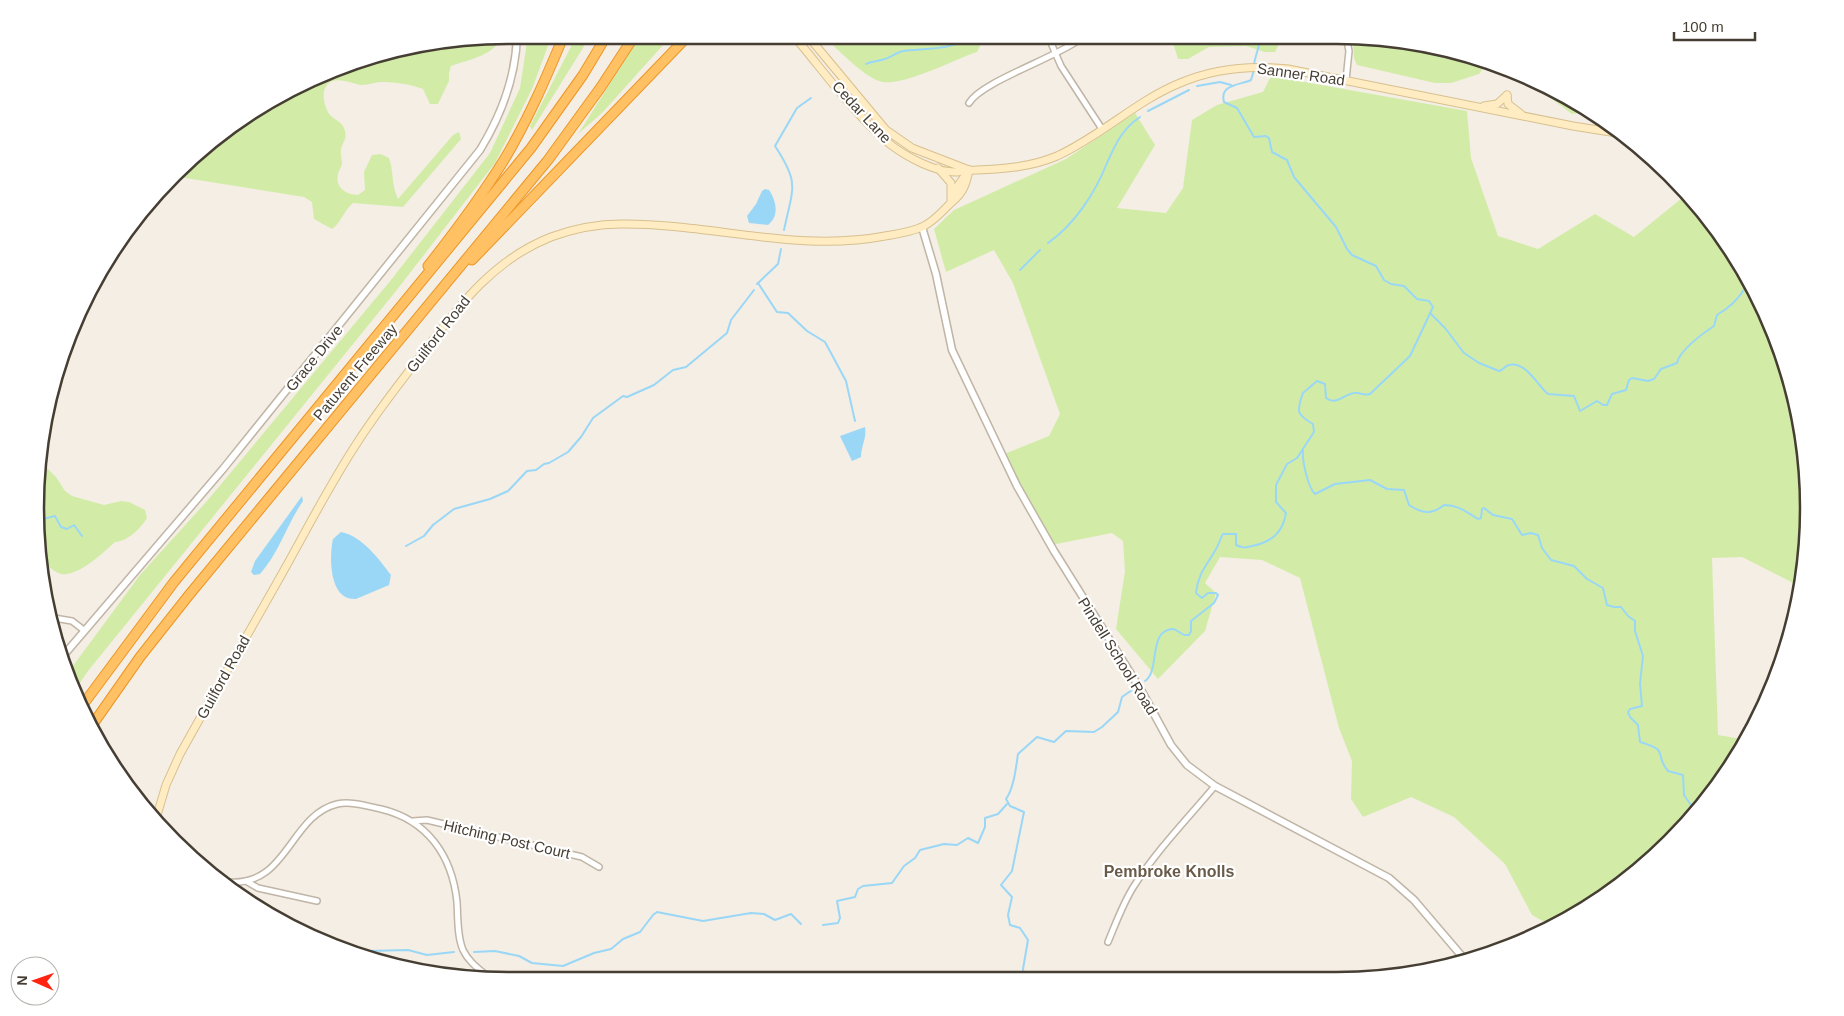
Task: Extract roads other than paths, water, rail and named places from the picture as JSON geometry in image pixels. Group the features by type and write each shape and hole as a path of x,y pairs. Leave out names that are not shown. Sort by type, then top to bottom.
{"highway":[{"path":"327,397 457,229 490,183 530,113 560,44"},
{"name":"Patuxent Freeway","path":"86,701 150,613 532,148 583,75 602,44"},
{"name":"Patuxent Freeway","path":"96,720 184,601 548,160 602,88 629,44"},
{"path":"409,328 680,44"}],"main road":[{"name":"Cedar Lane","path":"800,44 878,133 907,155 938,168 955,172 969,170"},
{"name":"Cedar Lane","path":"814,44 886,130 919,151 969,170"},
{"name":"Sanner Road","path":"969,170 1004,169 1042,161 1066,151 1153,96 1179,83 1204,74 1246,67 1288,69 1474,107 1607,131"},
{"path":"1474,107 1497,104 1507,95 1511,107 1528,117"},
{"path":"938,168 951,183 952,198"},
{"name":"Guilford Road","path":"158,813 166,785 180,754 341,468 384,405 455,311 475,288 497,268 524,250 546,240 601,225 647,225 821,243 875,238 922,227 942,213 952,198 959,198 964,190 969,170"}],"street":[{"name":"Grace Drive","path":"67,652 223,469 480,150 496,123 508,92 515,60 516,44"},
{"path":"1052,44 1102,129"},
{"path":"969,103 983,90 1072,44"},
{"path":"1346,80 1347,44"},
{"name":"Pindell School Road","path":"922,227 935,268 952,350 1017,486 1061,562 1141,690 1171,745 1187,765 1215,786 1389,878 1414,900 1461,955"},
{"path":"58,619 72,621 85,631"},
{"path":"1108,942 1120,913 1141,875 1215,786"},
{"path":"233,882 256,878 272,868 310,820 320,812 335,805 350,803 367,806 414,821 431,838 448,865 454,886 460,940 464,952 481,971"},
{"name":"Hitching Post Court","path":"414,821 427,820 582,857 599,866"},
{"path":"246,881 258,888 317,901"}],"water":[{"path":"765,189 769,190 773,198 776,208 774,217 768,225 749,223 747,216"},
{"path":"865,427 861,457 852,461 840,436"},
{"path":"302,496 303,501 278,548 260,574 254,575 251,572 255,561"},
{"path":"341,532 356,538 375,555 391,575 389,585 356,599 347,598 340,593 333,576 331,556 333,539"}],"waterway":[{"path":"866,64 903,51 947,47 955,44"},
{"path":"1254,65 1259,44"},
{"path":"1145,681 1150,676 1160,636 1166,631 1174,629 1184,635 1189,635 1191,621 1214,603 1218,595 1216,593 1208,593 1202,598 1196,593 1201,575 1223,534 1236,534 1236,545 1247,547 1265,542 1275,536 1282,526 1286,513 1276,502 1276,485 1287,464 1297,458 1314,432 1313,424 1299,412 1303,393 1317,381 1325,384 1326,398 1334,401 1354,393 1370,394 1410,356 1433,307 1429,301 1417,299 1404,286 1391,284 1384,280 1376,266 1352,255 1336,227 1294,177 1287,160 1272,152 1269,138 1266,136 1254,137 1237,108 1224,102 1223,96 1228,88 1251,80 1254,70"},
{"path":"1197,86 1220,82 1231,85"},
{"path":"1148,111 1189,90"},
{"path":"784,230 792,195 792,186 788,169 775,146 797,108 811,98"},
{"path":"1048,243 1067,227 1083,207 1097,185 1120,138 1128,127 1140,117"},
{"path":"757,284 778,264 781,249"},
{"path":"1020,270 1040,250"},
{"path":"758,283 777,312 788,313 807,331 825,342 846,381 855,421"},
{"path":"1430,313 1445,328 1464,353 1479,363 1499,371 1509,365 1515,364 1520,366 1548,394 1574,396 1580,411 1597,401 1607,405 1612,394 1626,390 1629,380 1632,378 1648,381 1654,379 1661,369 1677,363 1682,353 1714,326 1717,315 1729,307 1745,289"},
{"path":"406,546 424,536 433,525 454,509 490,499 508,491 527,471 536,470 568,452 581,437 593,418 623,396 627,397 654,385 673,370 686,367 727,333 731,320 754,290"},
{"path":"1303,451 1306,474 1312,491 1315,494 1335,484 1370,480 1387,489 1404,490 1409,505 1423,512 1431,512 1444,505 1449,505 1462,509 1478,519 1481,518 1482,509 1484,508 1493,515 1512,519 1522,535 1531,533 1538,535 1542,548 1551,560 1574,566 1587,579 1603,588 1607,605 1621,607 1635,621 1635,631 1643,656 1640,683 1642,706 1630,709 1628,712 1638,725 1640,742 1659,750 1668,771 1683,775 1684,795 1692,806"},
{"path":"44,519 55,516 61,527 67,529 74,525 82,536"},
{"path":"1023,972 1028,940 1020,928 1010,925 1008,915 1012,897 1001,885 1012,871 1024,812 1010,806 1006,799 1013,783 1018,754 1037,737 1054,742 1066,731 1094,732 1118,712 1122,697 1132,690"},
{"path":"823,925 838,923 840,918 837,901 855,897 858,889 863,886 892,883 904,866 915,858 920,850 944,844 957,845 968,838 978,843 985,827 985,818 998,814 1007,804"},
{"path":"474,952 495,951 519,956 532,963 563,966 594,953 611,949 623,939 640,932 657,912 703,921 751,913 764,914 775,920 791,914 801,924"},
{"path":"370,951 408,950 427,955 454,952"}],"district":[{"name":"Pembroke Knolls","path":"1169,871"}]}
